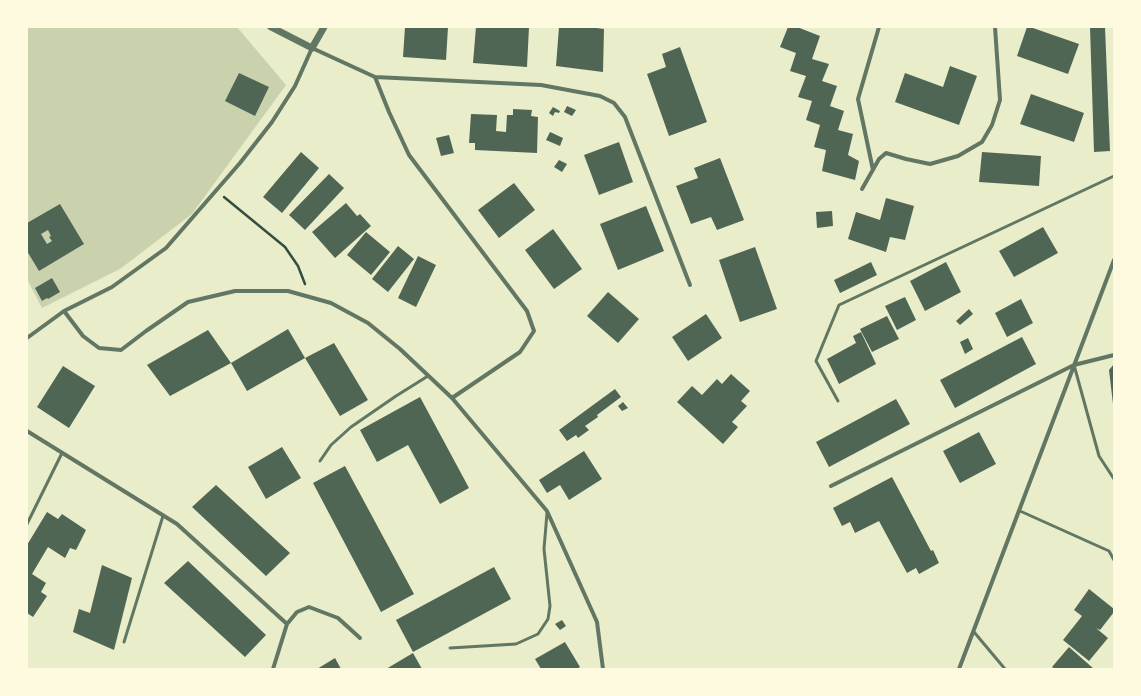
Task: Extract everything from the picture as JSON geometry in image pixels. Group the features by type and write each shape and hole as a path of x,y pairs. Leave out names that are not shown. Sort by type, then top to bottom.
{"street":[{"path":"271,27 375,77 542,85 600,96 614,103 625,117 690,285"},
{"path":"27,338 64,311 112,287 166,248 240,163 272,122 295,86 312,48 324,27"},
{"path":"873,170 858,99 879,27"},
{"path":"862,190 879,159 886,153 930,164 958,156 982,142 992,125 1000,100 995,27"},
{"path":"375,77 409,155 527,311 534,331 520,352 452,398"},
{"path":"959,669 1114,260"},
{"path":"64,311 83,336 99,348 121,350 188,302 235,291 288,291 331,303 368,323 400,348 452,398 547,511 597,622 603,669"},
{"path":"831,486 1074,365 1114,355"},
{"path":"27,431 177,524 286,624"},
{"path":"273,669 286,624 297,612 309,607 338,618 360,638"}],"lane":[{"path":"838,401 816,361 839,305 1114,176"},
{"path":"1074,365 1099,456 1114,479"},
{"path":"320,461 331,445 351,427 428,376"},
{"path":"27,524 62,453"},
{"path":"450,648 516,644 538,634 548,620 550,606 544,549 547,511"},
{"path":"1020,511 1109,551 1114,560"},
{"path":"124,642 163,516"},
{"path":"974,632 1005,669"}],"path":[{"path":"216,191 285,247 298,266 309,297"}],"green space":[{"path":"27,27 237,27 286,85 192,214 120,269 42,308 27,279"}],"building":[{"path":"405,27 448,27 446,60 403,57"},
{"path":"476,27 529,27 527,67 473,63"},
{"path":"559,27 589,27 604,29 603,72 556,66"},
{"path":"788,27 797,27 820,36 812,59 829,64 822,81 837,86 830,106 844,111 838,130 853,134 848,155 859,161 855,180 822,171 826,150 814,147 820,125 806,120 812,101 798,97 806,76 790,71 796,53 780,47"},
{"path":"1027,27 1079,44 1068,74 1017,56"},
{"path":"1090,27 1105,27 1110,151 1094,152"},
{"path":"680,47 707,122 669,136 647,74 666,67 662,54"},
{"path":"950,66 977,76 959,125 895,102 905,73 943,87"},
{"path":"239,73 269,87 255,116 225,101"},
{"path":"1031,94 1084,113 1074,142 1020,124"},
{"path":"567,106 576,110 572,116 564,112"},
{"path":"553,107 560,111 559,113 555,112 553,116 549,113"},
{"path":"513,109 532,110 531,116 538,117 537,153 475,150 475,143 469,143 471,114 497,115 496,131 506,132 507,115 513,115"},
{"path":"550,132 563,138 560,146 546,140"},
{"path":"449,135 454,153 441,156 436,138"},
{"path":"619,142 633,182 599,195 584,155"},
{"path":"301,152 319,168 282,213 263,197"},
{"path":"982,152 1041,156 1039,186 979,182"},
{"path":"720,158 744,220 717,230 711,217 691,224 676,186 698,178 694,168"},
{"path":"559,160 567,164 562,172 554,167"},
{"path":"329,174 344,188 305,230 289,215"},
{"path":"514,183 535,210 499,238 478,210"},
{"path":"886,198 914,206 905,240 890,237 886,252 848,239 856,212 880,220"},
{"path":"346,203 357,216 360,214 371,226 335,258 312,232"},
{"path":"60,204 84,244 39,271 27,251 27,223","holes":["48,230 51,236 49,237 52,241 47,244 41,234"]},
{"path":"646,206 664,251 618,270 600,224"},
{"path":"832,211 833,226 817,228 816,212"},
{"path":"1043,227 1058,253 1014,277 999,251"},
{"path":"553,229 582,269 554,289 525,250"},
{"path":"366,232 390,252 371,275 347,255"},
{"path":"398,246 414,259 388,292 372,279"},
{"path":"755,247 777,309 740,322 719,260"},
{"path":"418,256 436,265 416,307 398,298"},
{"path":"871,262 877,275 840,293 834,280"},
{"path":"946,262 961,292 925,311 910,281"},
{"path":"52,278 60,292 42,301 35,288"},
{"path":"608,292 639,319 618,343 587,316"},
{"path":"905,297 916,320 897,330 885,306"},
{"path":"1021,299 1033,323 1007,337 995,313"},
{"path":"969,309 973,314 960,325 956,321"},
{"path":"706,314 722,338 688,361 672,337"},
{"path":"887,316 899,339 872,352 860,329"},
{"path":"288,329 305,358 247,391 231,363"},
{"path":"208,330 231,363 170,396 147,365"},
{"path":"861,332 876,364 839,384 827,359 856,343 853,336"},
{"path":"1022,337 1036,364 955,408 940,380"},
{"path":"968,338 973,349 965,354 960,342"},
{"path":"334,343 368,400 340,416 305,358"},
{"path":"1114,364 1114,404 1113,404 1109,370"},
{"path":"63,366 95,386 69,428 37,407"},
{"path":"731,374 750,391 741,401 747,406 732,422 738,427 723,444 677,402 692,386 702,395 717,379 722,384"},
{"path":"615,389 621,397 585,426 589,430 578,438 576,435 567,441 559,430"},
{"path":"420,397 469,488 440,504 408,445 377,462 360,430"},
{"path":"896,399 910,424 829,467 816,442"},
{"path":"623,402 628,408 622,411 618,406"},
{"path":"979,432 996,464 960,483 943,451"},
{"path":"282,447 301,478 266,499 248,467"},
{"path":"584,451 602,479 569,500 560,485 547,493 539,480"},
{"path":"345,466 414,594 381,612 313,483"},
{"path":"892,477 931,551 933,550 939,563 919,574 916,568 907,573 879,521 855,533 850,522 842,526 833,508"},
{"path":"216,485 290,553 266,576 192,507"},
{"path":"47,512 58,519 62,514 86,530 76,550 70,548 65,558 48,547 32,574 46,583 41,592 47,596 33,617 27,613 27,545"},
{"path":"188,561 266,635 245,657 164,583"},
{"path":"102,565 132,578 114,650 73,632 79,609 90,613"},
{"path":"494,567 511,599 413,652 396,620"},
{"path":"1089,589 1114,609 1114,612 1100,630 1096,628 1108,638 1089,661 1063,640 1082,616 1074,610"},
{"path":"562,620 566,626 560,630 555,624"},
{"path":"565,642 580,667 577,669 541,669 535,659"},
{"path":"1069,647 1094,669 1055,669 1052,667"},
{"path":"413,653 422,669 386,669"},
{"path":"335,658 341,669 317,669"}]}
